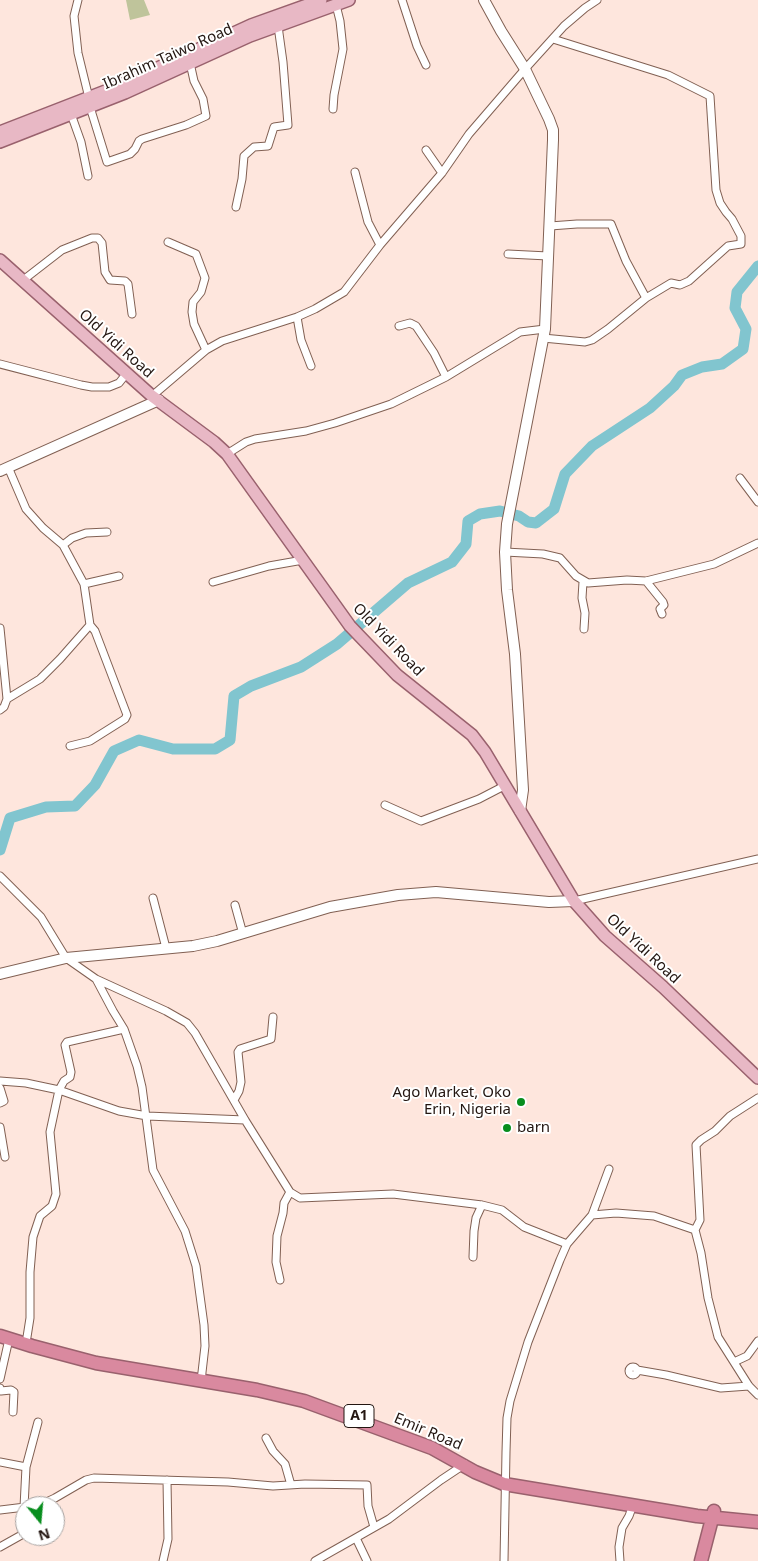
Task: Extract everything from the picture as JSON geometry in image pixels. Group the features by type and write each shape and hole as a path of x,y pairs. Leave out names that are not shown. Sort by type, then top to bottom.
{"highway":[{"name":"Emir Road","path":"0,1328 27,1337 120,1360 202,1377 322,1407 355,1421 432,1448 466,1463 495,1481 506,1481 758,1522"},
{"name":"Emir Road","path":"5,1338 96,1363 202,1377"},
{"name":"Emir Road","path":"506,1481 633,1505 717,1515 758,1515"},
{"path":"702,1561 717,1515"},
{"path":"709,1561 717,1515"}],"main road":[{"name":"Ibrahim Taiwo Road","path":"0,142 71,114 147,74 251,25 321,0"},
{"name":"Ibrahim Taiwo Road","path":"0,132 154,80 228,46 349,0"},
{"name":"Old Yidi Road","path":"0,260 155,398 227,454 353,630 397,675 472,735 506,785 574,901 605,936 663,987 758,1078"}],"street":[{"path":"78,0 74,16 78,53 107,162 130,154 142,139 186,125 206,116 203,99 194,81 190,63"},
{"path":"402,0 417,46 426,65"},
{"path":"484,0 525,69 553,130 544,333 507,524 505,552 507,590 515,654 524,790 520,810"},
{"path":"70,746 90,741 125,719 127,715 90,625 84,584 63,545 43,528 26,509 4,469 155,398 206,350 222,341 297,317 344,292 380,245 442,173 470,134 525,69 574,16 597,0"},
{"path":"333,109 343,49 336,5"},
{"path":"236,207 242,179 244,156 254,147 268,146 274,127 288,124 278,26"},
{"path":"227,454 255,439 334,423 391,404 446,377 520,332 544,333 585,342 592,340 646,298 671,283 680,285 689,281 728,246 742,244 741,236 732,219 720,203 716,190 710,96 668,74 554,38"},
{"path":"71,114 81,142 88,176"},
{"path":"426,150 442,173"},
{"path":"355,172 368,222 380,245"},
{"path":"550,226 611,224 626,261 646,298"},
{"path":"22,281 62,250 92,238 98,238 102,243 105,272 110,280 125,281 128,284 132,314"},
{"path":"168,242 196,254 205,278 201,292 193,302 192,312 194,324 206,350"},
{"path":"508,254 548,256"},
{"path":"297,317 301,340 311,366"},
{"path":"399,326 410,323 416,326 446,377"},
{"path":"0,364 92,387 109,387 119,382 127,373"},
{"path":"740,478 758,502"},
{"path":"63,545 72,538 86,533 107,532"},
{"path":"505,552 542,554 560,558 583,582 646,581 714,564 758,543"},
{"path":"213,582 269,566 303,560"},
{"path":"84,584 119,576"},
{"path":"646,581 663,602 664,605 660,609 662,614"},
{"path":"583,582 584,629"},
{"path":"7,699 40,679 90,625"},
{"path":"0,628 7,699 4,707 0,710"},
{"path":"384,805 421,821 479,799 506,785"},
{"path":"0,974 66,958 217,942 330,907 398,894 436,892 549,902 574,901 758,859"},
{"path":"0,876 41,917 66,958 96,979 166,1011 187,1023 195,1033 244,1120 290,1192 300,1198 393,1194 482,1204 502,1210 524,1227 567,1244"},
{"path":"153,898 166,948"},
{"path":"235,905 243,934"},
{"path":"96,979 124,1029 137,1066 147,1116 153,1170 185,1231 196,1266 204,1324 205,1346 202,1377"},
{"path":"234,1100 239,1091 240,1082 238,1052 240,1049 271,1039 273,1017"},
{"path":"27,1337 30,1318 30,1272 33,1237 40,1216 52,1206 56,1194 50,1132 59,1090 64,1081 70,1077 71,1072 65,1047 66,1042 124,1029"},
{"path":"0,1081 26,1083 59,1090 119,1111 147,1116 244,1120"},
{"path":"0,1088 4,1101 0,1103"},
{"path":"758,1098 730,1116 715,1131 696,1145 700,1220 696,1230 708,1298 718,1337 749,1386 758,1395"},
{"path":"0,1127 5,1157"},
{"path":"504,1561 507,1418 510,1401 528,1342 567,1244 592,1214 609,1169"},
{"path":"280,1280 276,1262 278,1236 284,1213 284,1203 290,1192"},
{"path":"473,1257 476,1218 482,1204"},
{"path":"592,1214 616,1213 654,1216 696,1230"},
{"path":"0,1379 5,1338"},
{"path":"734,1362 747,1356 758,1341"},
{"path":"637,1370 721,1388 749,1386"},
{"path":"0,1388 1,1391 11,1390 14,1392 13,1412"},
{"path":"26,1496 26,1467 38,1422"},
{"path":"266,1438 285,1464 291,1485"},
{"path":"0,1462 26,1467"},
{"path":"314,1561 389,1519 466,1463"},
{"path":"58,1496 86,1480 94,1478 228,1482 272,1486 367,1485 368,1506 374,1527"},
{"path":"162,1561 168,1539 167,1480"},
{"path":"620,1561 619,1546 622,1528 633,1505"},
{"path":"0,1510 15,1508"},
{"path":"356,1538 367,1561"},
{"path":"0,1547 15,1539"}],"green space":[{"path":"126,0 144,0 150,15 130,20"}],"waterway":[{"path":"0,850 10,818 46,807 75,806 95,785 114,751 139,740 173,749 215,749 230,740 234,696 251,686 301,667 337,644 408,583 452,562 466,544 468,521 480,514 500,511 519,516 528,522 536,523 554,509 565,474 592,446 650,408 674,386 682,375 702,367 722,364 743,349 746,329 735,308 737,292 758,266"}],"place":[{"name":"Ago Market, Oko Erin, Nigeria","path":"521,1102"},
{"name":"barn","path":"507,1128"}]}
